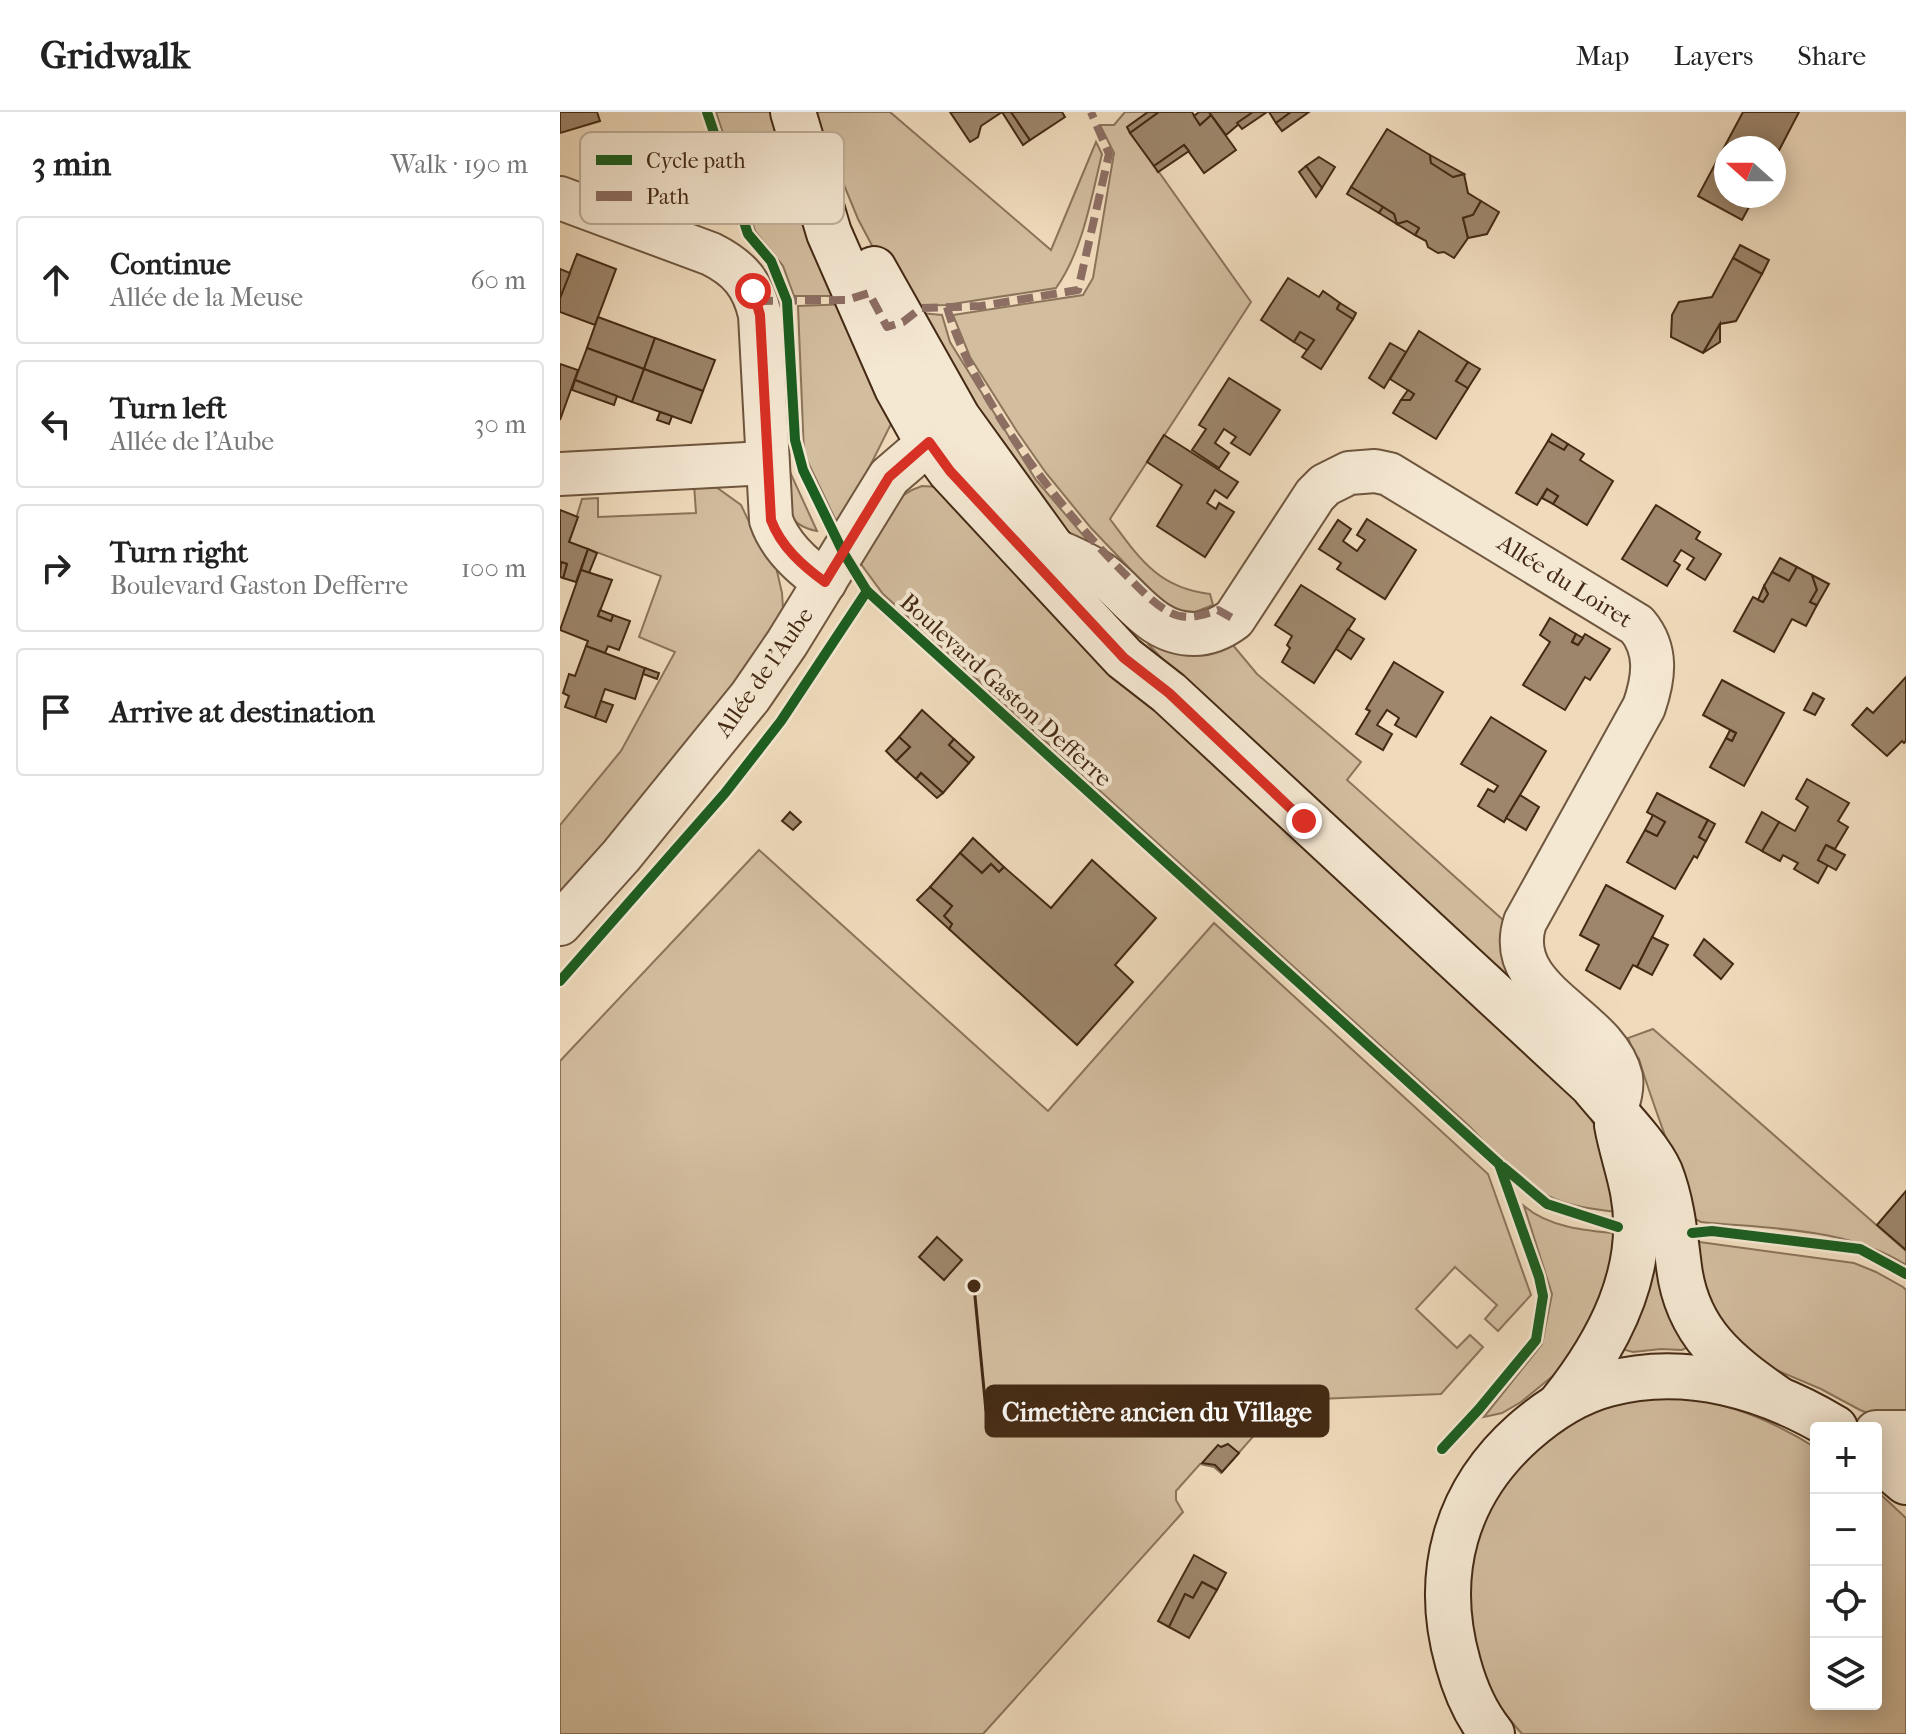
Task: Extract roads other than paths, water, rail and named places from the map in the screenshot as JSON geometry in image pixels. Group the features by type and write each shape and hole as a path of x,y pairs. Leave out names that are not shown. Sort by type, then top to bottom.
{"street":[{"path":"794,112 800,132"},
{"path":"560,198 580,205"},
{"path":"630,224 711,254 742,274 753,291 760,315 768,505 774,530 799,561 825,582"},
{"path":"826,224 897,388 944,430 1053,549 1169,693"},
{"path":"944,430 960,482 1124,658 1169,693 1592,1085 1659,1170 1676,1235 1679,1271 1691,1315 1731,1364 1778,1399"},
{"name":"Allée de l'Aube","path":"560,924 621,856 750,697 889,477 944,430"},
{"path":"560,474 766,463"},
{"name":"Allée du Loiret","path":"1053,549 1100,572 1153,622 1168,631 1199,634 1224,627 1234,619 1315,495 1325,485 1349,473 1375,471 1389,474 1414,488 1637,625 1649,640 1653,660 1650,691 1525,922 1522,933 1523,954 1532,975 1595,1035 1612,1058 1621,1079 1615,1114"},
{"path":"1559,1405 1608,1334 1630,1277 1635,1230 1633,1194 1615,1114"},
{"path":"1490,1732 1468,1694 1450,1634 1447,1588 1455,1540 1477,1486 1492,1465 1524,1433 1559,1405 1605,1384 1654,1377 1710,1379 1735,1384 1830,1422"},
{"path":"1882,1432 1906,1432"},
{"path":"1882,1462 1906,1482"}],"place":[{"name":"Cimetière ancien du Village","path":"974,1286"}]}
